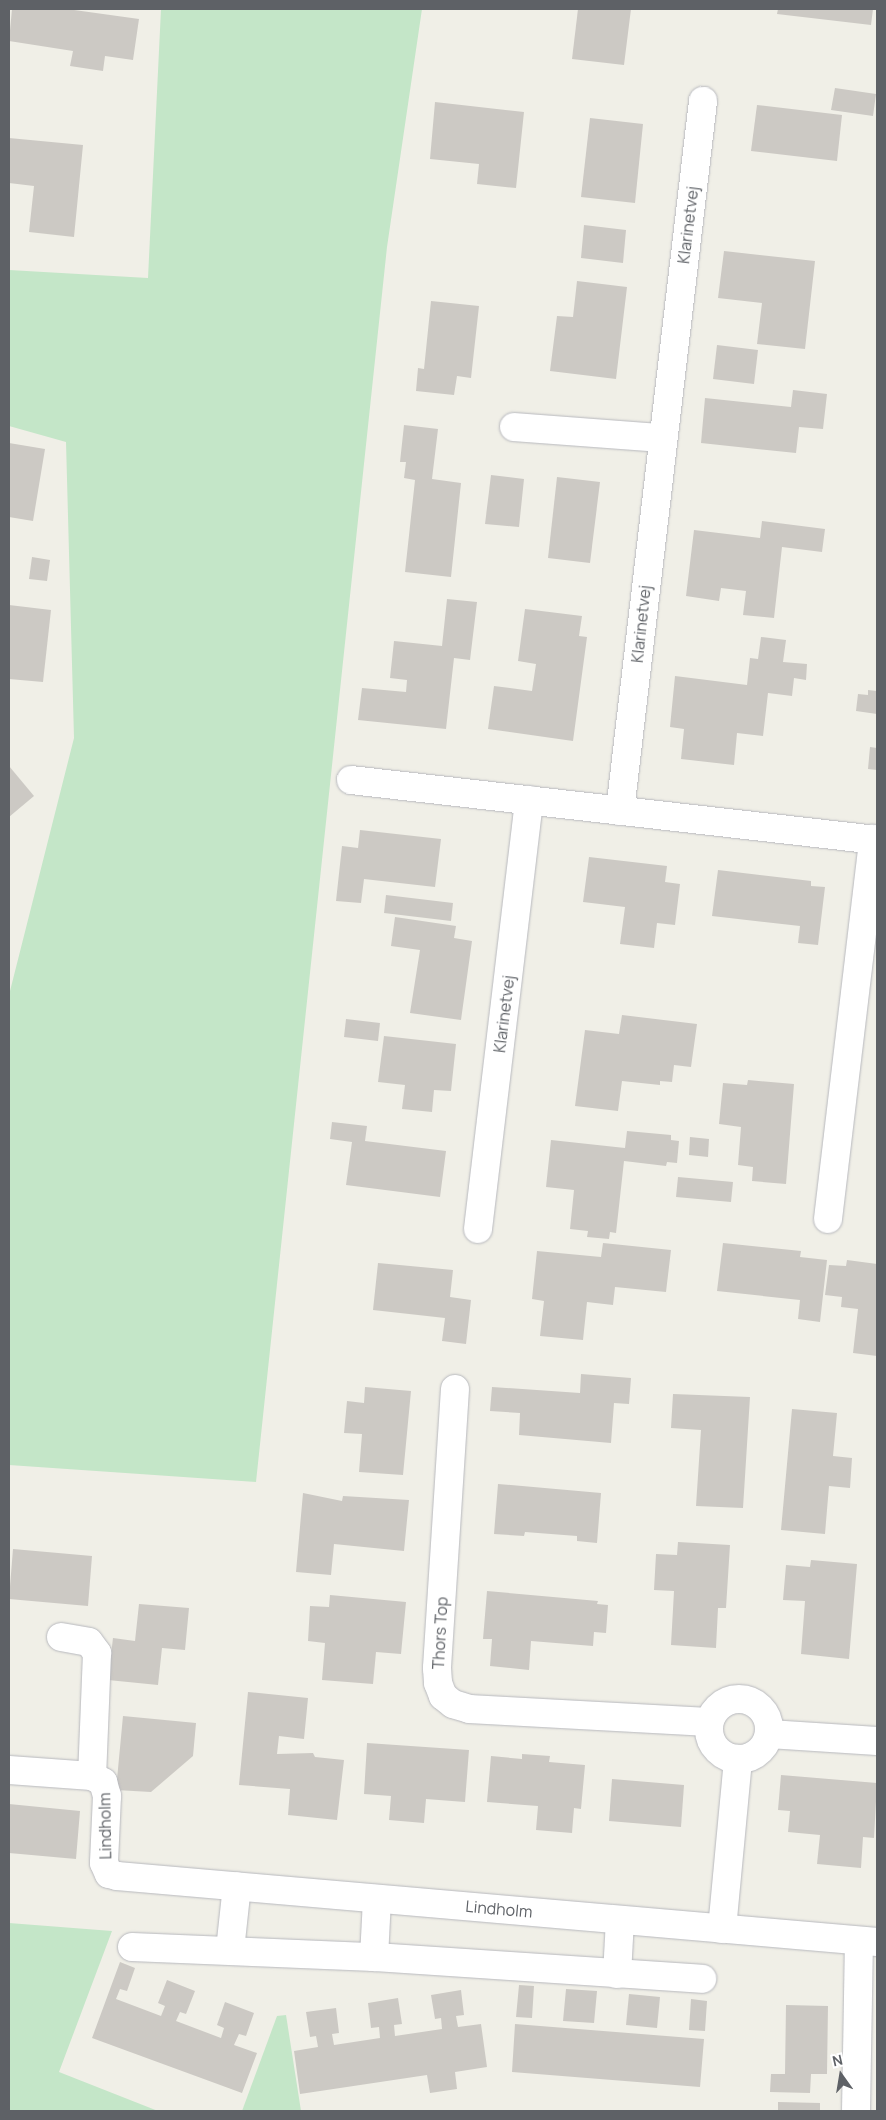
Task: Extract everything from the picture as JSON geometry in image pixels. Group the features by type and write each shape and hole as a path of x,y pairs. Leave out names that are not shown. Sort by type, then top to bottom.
{"street":[{"name":"Klarinetvej","path":"620,811 662,438 703,101"},
{"path":"514,427 662,438"},
{"path":"351,780 875,839 828,1219"},
{"name":"Klarinetvej","path":"478,1228 529,800"},
{"name":"Thors Top","path":"455,1390 437,1668 438,1683 443,1696 453,1704 469,1709 710,1722"},
{"name":"Lindholm","path":"61,1636 89,1642 97,1653 92,1776"},
{"path":"748,1699 766,1713 769,1734 758,1752 738,1759 720,1752 713,1744 710,1722 713,1712 724,1702 748,1699"},
{"path":"769,1734 877,1741"},
{"path":"722,1930 738,1759"},
{"name":"Lindholm","path":"9,1770 92,1776 103,1782 107,1796 104,1858 109,1874 722,1930 868,1941 856,2111"},
{"path":"230,1950 237,1886"},
{"path":"374,1957 377,1899"},
{"path":"617,1974 620,1920"},
{"path":"132,1947 374,1957 702,1979"}],"green space":[{"path":"161,9 422,9 387,247 256,1482 9,1465 9,995 74,738 66,442 9,426 9,270 148,278"},
{"path":"9,1923 112,1931 59,2072 158,2111 9,2111"},
{"path":"286,2015 301,2111 242,2111 277,2016"}],"building":[{"path":"12,9 67,9 139,19 133,60 105,56 103,71 70,66 73,51 9,41"},
{"path":"578,9 631,9 624,65 572,59"},
{"path":"778,9 873,9 871,25 777,14"},
{"path":"835,88 876,94 873,116 831,110"},
{"path":"435,102 524,112 516,188 477,184 479,164 430,159"},
{"path":"757,105 842,115 837,161 751,151"},
{"path":"590,118 643,124 635,203 581,197"},
{"path":"9,138 83,145 74,237 29,232 34,186 9,183"},
{"path":"584,225 626,230 623,263 581,258"},
{"path":"724,251 815,261 805,349 757,344 762,303 718,298"},
{"path":"577,281 627,287 616,379 550,371 557,316 573,317"},
{"path":"431,301 479,306 471,378 457,376 454,395 416,391 418,368 424,369"},
{"path":"717,345 758,350 754,384 713,379"},
{"path":"793,390 827,394 823,429 799,427 796,453 701,443 705,398 791,407"},
{"path":"404,425 438,429 432,479 461,483 451,577 405,572 415,480 404,478 406,462 400,462"},
{"path":"9,443 45,449 33,521 9,517"},
{"path":"491,475 524,479 519,527 485,524"},
{"path":"557,477 600,482 590,563 548,558"},
{"path":"762,521 825,529 822,552 782,547 774,618 743,615 746,591 721,588 719,601 686,596 694,530 760,538"},
{"path":"32,557 50,560 47,581 29,579"},
{"path":"447,599 477,602 470,660 454,658 446,729 358,720 362,688 406,692 407,680 390,678 394,641 442,646"},
{"path":"9,605 51,610 43,682 9,679"},
{"path":"525,609 582,616 579,636 587,637 573,741 488,729 494,686 532,691 536,664 518,661"},
{"path":"761,637 786,640 783,662 807,664 806,680 794,678 792,696 768,693 763,736 737,733 734,765 681,759 684,729 670,727 675,676 747,685 750,658 758,659"},
{"path":"868,690 877,691 877,714 856,711 858,694 868,695"},
{"path":"870,747 877,748 877,770 868,769"},
{"path":"9,766 34,796 9,817"},
{"path":"360,830 441,839 435,887 364,879 361,903 336,901 342,846 358,848"},
{"path":"589,857 667,866 665,882 680,884 675,925 657,923 654,948 620,944 625,907 583,902"},
{"path":"718,870 811,881 811,886 825,887 818,945 798,943 800,926 712,916"},
{"path":"386,895 453,903 451,921 384,913"},
{"path":"395,917 456,926 454,938 472,941 461,1020 410,1013 420,950 391,946"},
{"path":"622,1015 697,1024 691,1067 674,1065 672,1082 660,1081 660,1085 622,1081 618,1111 575,1106 585,1030 619,1034"},
{"path":"346,1019 380,1023 378,1041 344,1037"},
{"path":"384,1036 456,1044 451,1091 434,1090 432,1112 402,1109 405,1085 378,1082"},
{"path":"748,1080 794,1084 786,1184 752,1181 753,1167 738,1165 741,1127 719,1124 723,1083 747,1085"},
{"path":"332,1122 367,1126 365,1141 446,1151 440,1197 346,1185 352,1142 330,1139"},
{"path":"627,1131 671,1135 671,1140 679,1141 677,1163 667,1162 666,1166 624,1161 616,1233 610,1232 609,1239 587,1237 588,1231 570,1229 574,1190 546,1187 551,1140 625,1148"},
{"path":"690,1137 709,1139 708,1157 689,1155"},
{"path":"678,1177 733,1182 731,1202 676,1197"},
{"path":"603,1243 671,1250 666,1292 615,1287 613,1305 587,1302 583,1340 540,1336 544,1301 532,1299 537,1251 601,1257"},
{"path":"723,1243 801,1251 800,1257 827,1260 820,1322 798,1319 800,1300 717,1291"},
{"path":"847,1260 877,1264 877,1356 853,1353 858,1309 841,1307 842,1297 825,1295 829,1265 846,1266"},
{"path":"378,1263 453,1270 450,1297 471,1300 466,1344 442,1341 445,1318 373,1310"},
{"path":"581,1374 631,1378 629,1404 614,1403 611,1443 519,1435 520,1413 490,1411 492,1387 580,1393"},
{"path":"365,1387 411,1391 403,1475 359,1472 362,1434 344,1433 347,1401 364,1403"},
{"path":"673,1394 750,1397 743,1508 696,1506 701,1430 671,1428"},
{"path":"792,1409 837,1413 833,1456 852,1458 850,1488 829,1486 825,1534 781,1530"},
{"path":"498,1484 601,1493 597,1543 577,1541 577,1536 525,1532 524,1536 494,1534"},
{"path":"303,1493 342,1501 343,1496 409,1500 404,1551 334,1544 331,1575 296,1572"},
{"path":"678,1542 730,1545 726,1608 718,1608 716,1648 671,1645 674,1591 654,1590 656,1554 677,1555"},
{"path":"13,1549 92,1556 88,1606 9,1599"},
{"path":"811,1560 857,1564 849,1659 801,1654 805,1601 783,1600 786,1565 810,1567"},
{"path":"487,1591 598,1601 597,1604 608,1605 606,1633 594,1632 593,1646 531,1641 529,1670 490,1666 492,1639 483,1639"},
{"path":"330,1595 406,1602 401,1654 376,1652 373,1684 322,1680 325,1643 308,1641 310,1606 329,1607"},
{"path":"139,1604 189,1608 185,1650 162,1648 158,1685 108,1680 113,1638 135,1641"},
{"path":"248,1692 308,1698 304,1739 279,1736 277,1754 313,1753 315,1757 344,1760 337,1820 288,1815 290,1789 239,1785"},
{"path":"123,1716 196,1723 193,1756 151,1792 116,1790"},
{"path":"367,1743 469,1750 465,1802 426,1799 424,1823 389,1820 391,1796 364,1794"},
{"path":"522,1754 550,1756 549,1762 585,1765 581,1809 574,1808 572,1833 536,1830 538,1806 487,1802 491,1756 522,1759"},
{"path":"781,1775 877,1783 874,1838 863,1837 861,1868 817,1864 820,1835 788,1832 790,1811 778,1810"},
{"path":"612,1779 684,1785 681,1827 609,1821"},
{"path":"9,1804 80,1811 76,1859 9,1853"},
{"path":"120,1962 135,1968 127,1991 120,1989 116,1999 161,2016 165,2006 158,2003 167,1980 195,1991 186,2014 180,2012 176,2021 221,2038 224,2028 217,2025 225,2002 254,2013 246,2036 239,2034 234,2045 257,2053 242,2093 92,2038"},
{"path":"519,1985 534,1986 532,2018 516,2017"},
{"path":"566,1989 597,1991 594,2023 563,2021"},
{"path":"461,1990 464,2015 456,2016 458,2027 481,2024 487,2067 455,2072 457,2089 430,2093 427,2075 300,2094 294,2051 318,2047 316,2036 310,2037 306,2012 336,2008 339,2033 332,2034 334,2045 380,2038 379,2027 371,2028 368,2003 398,1998 402,2024 394,2025 395,2036 442,2029 441,2018 435,2019 431,1995"},
{"path":"629,1994 660,1997 657,2028 626,2025"},
{"path":"691,1999 707,2001 705,2031 689,2030"},
{"path":"786,2005 828,2006 827,2074 811,2074 810,2093 770,2092 771,2074 785,2074"},
{"path":"515,2024 704,2039 700,2087 512,2072"},
{"path":"778,2102 820,2103 820,2111 778,2111"}]}
